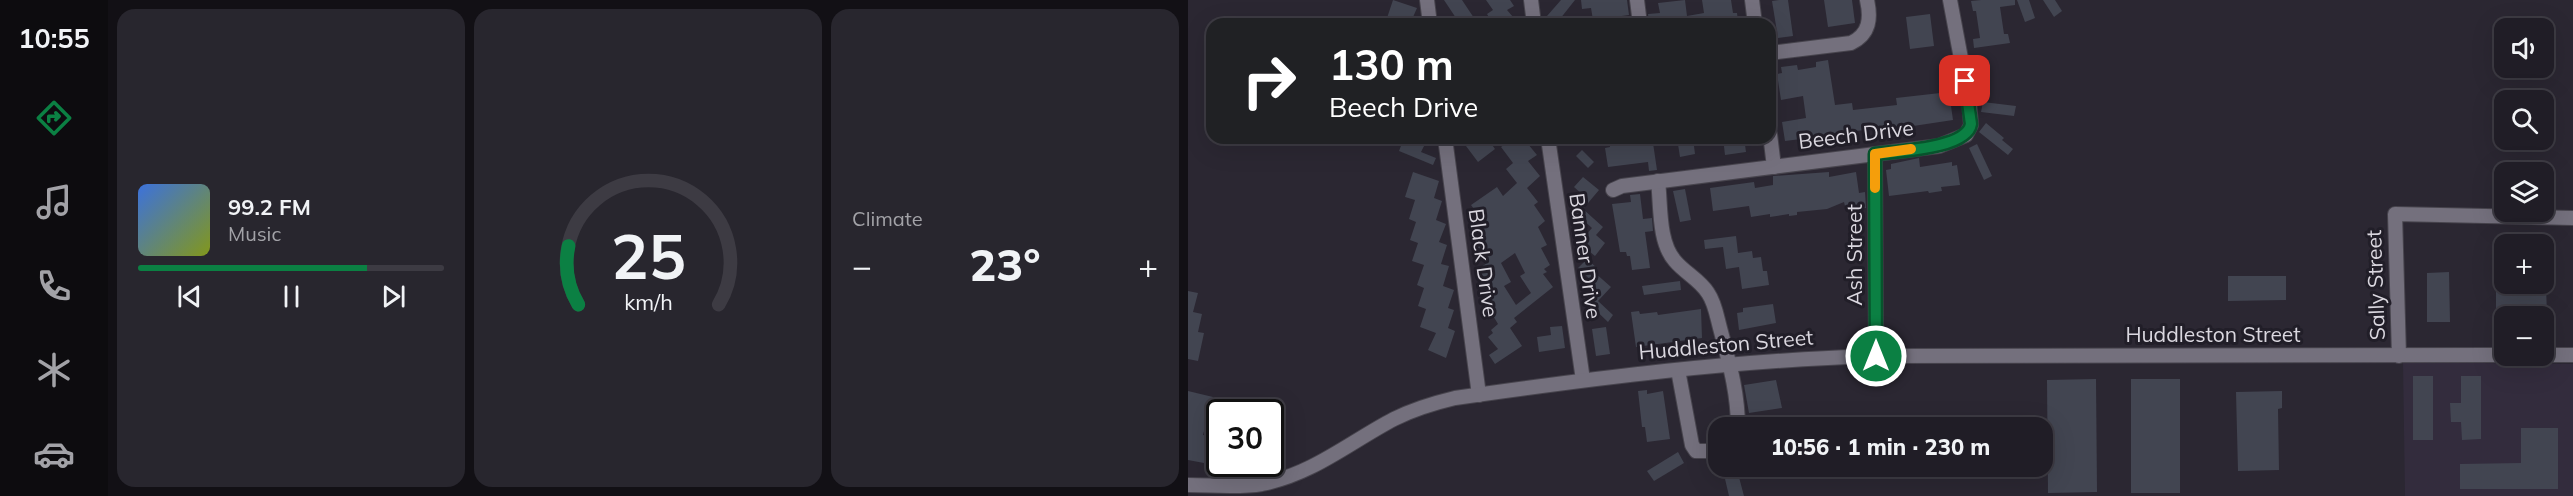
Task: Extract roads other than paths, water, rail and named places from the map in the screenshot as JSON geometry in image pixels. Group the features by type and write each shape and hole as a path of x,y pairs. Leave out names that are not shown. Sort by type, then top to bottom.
{"street":[{"path":"1427,0 1429,18"},
{"path":"1531,0 1533,18"},
{"path":"1637,0 1639,18"},
{"path":"1752,0 1754,18"},
{"path":"1776,52 1851,43 1858,40 1867,28 1870,18 1867,0"},
{"name":"Beech Drive","path":"1613,190 1622,186 1939,146 1955,141 1970,130 1969,101 1950,0"},
{"name":"Black Drive","path":"1446,144 1479,394"},
{"name":"Banner Drive","path":"1549,144 1583,380"},
{"path":"1771,144 1774,167"},
{"name":"Ash Street","path":"1875,154 1876,356"},
{"path":"1658,181 1668,249 1683,271 1709,294 1730,365 1738,401 1738,417"},
{"name":"Sally Street","path":"2399,356 2395,213 2573,218"},
{"path":"2554,355 2573,355 2573,344"},
{"name":"Huddleston Street","path":"1188,485 1263,484 1305,470 1326,461 1410,411 1428,404 1479,394 1678,370 1876,356 2494,355"},
{"path":"1678,370 1692,444 1696,451 1708,451"}]}
